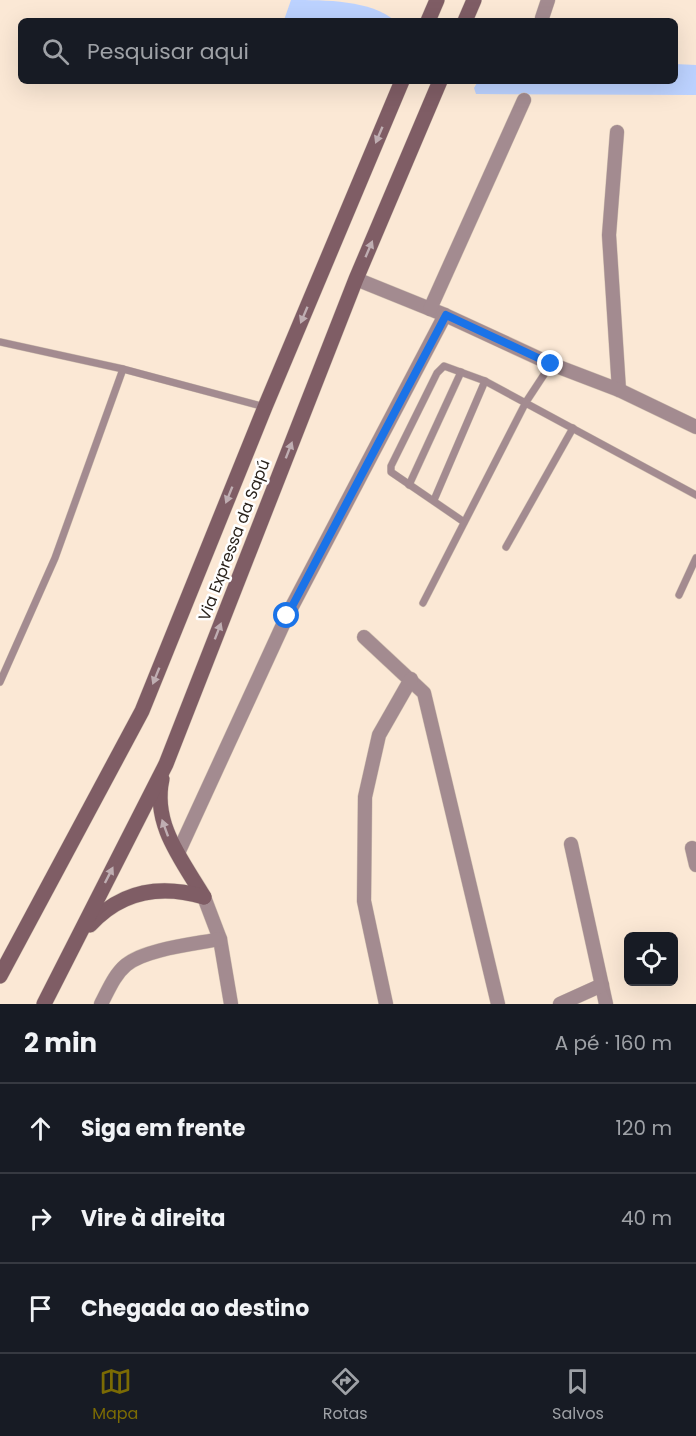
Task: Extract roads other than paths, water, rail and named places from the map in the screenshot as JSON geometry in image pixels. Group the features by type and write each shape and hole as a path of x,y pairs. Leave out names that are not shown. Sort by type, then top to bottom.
{"main road":[{"path":"429,18 437,0"},
{"path":"466,18 474,0"},
{"name":"Via Expressa da Sapú","path":"0,976 142,711 265,407 401,84"},
{"name":"Via Expressa da Sapú","path":"44,1004 166,764 356,279 439,84"},
{"path":"166,764 159,791 159,808 163,825 204,897"},
{"path":"63,965 88,927 102,911 119,900 138,892 160,890 183,891 204,897"}],"street":[{"path":"542,18 548,0"},
{"path":"430,309 524,100"},
{"path":"617,132 609,235 619,390"},
{"path":"356,279 446,315 551,364 619,390 696,427"},
{"path":"178,853 287,616 446,315"},
{"path":"363,637 424,693 498,1004"},
{"path":"386,1004 364,901 365,797 379,735 411,679"},
{"path":"571,844 606,1004"},
{"path":"692,848 696,866"},
{"path":"204,897 220,939 231,1004"},
{"path":"101,1004 113,981 126,965 143,957 220,939"},
{"path":"560,1004 602,985"}],"lane":[{"path":"0,342 123,369 265,407"},
{"path":"423,603 526,402 551,364"},
{"path":"464,522 391,472 391,466 437,373 444,366 485,381 696,495"},
{"path":"0,682 55,558 123,369"},
{"path":"409,485 460,372"},
{"path":"434,500 485,381"},
{"path":"506,547 573,428"},
{"path":"679,595 696,558"}],"water":[{"path":"291,0 333,1 361,5 391,18 285,18"},
{"path":"678,64 696,65 696,95 476,94 474,88 476,84 678,84"}]}
